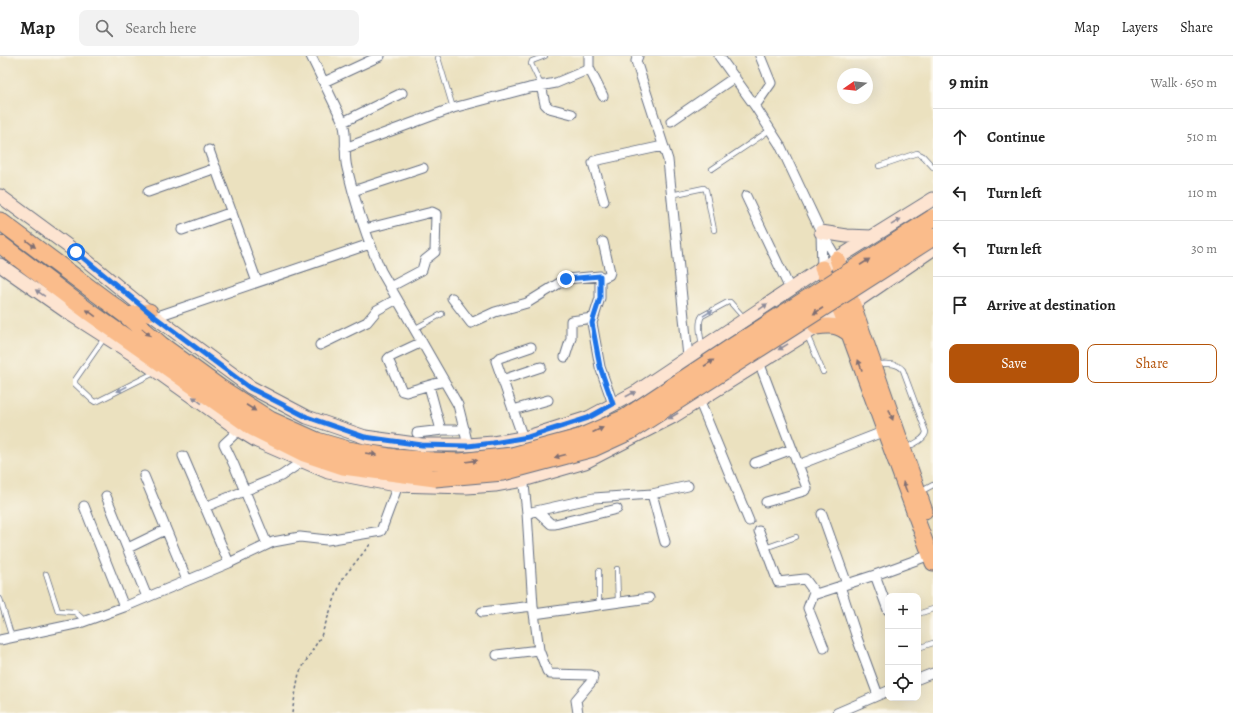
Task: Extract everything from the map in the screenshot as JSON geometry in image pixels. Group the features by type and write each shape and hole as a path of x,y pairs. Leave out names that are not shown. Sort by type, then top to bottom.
{"highway":[{"path":"0,221 127,316 167,349 220,388 270,420 317,441 348,450 395,458 434,470 460,462 512,456 579,438 625,418 933,218"},
{"path":"0,244 88,311 129,345 254,428 304,453 343,466 504,472 593,448 630,431 933,237"},
{"path":"127,316 152,314"}],"main road":[{"path":"837,259 847,308 849,334 932,559"},
{"path":"822,268 847,308 874,364 933,534"},
{"path":"812,330 829,325 843,329 849,334"}],"street":[{"path":"311,56 343,122 345,132 346,167 370,244 381,271 458,405 468,446"},
{"path":"324,82 380,56"},
{"path":"589,56 590,68 603,96"},
{"path":"637,56 636,61 668,160 688,357"},
{"path":"719,56 755,106 780,145 821,232 837,259"},
{"path":"755,106 771,83 760,56"},
{"path":"345,148 453,108 508,93 559,82 590,68"},
{"path":"671,121 734,77"},
{"path":"541,85 545,104 549,108 572,114"},
{"path":"343,122 402,93"},
{"path":"604,201 593,163 594,161 663,146"},
{"path":"210,150 257,282"},
{"path":"148,192 216,168"},
{"path":"353,191 423,168"},
{"path":"0,196 76,252 152,314 250,388 307,417 365,437 422,445 468,446 520,438 588,418 638,391 822,268 933,199"},
{"path":"746,196 790,289"},
{"path":"182,230 232,212"},
{"path":"365,229 432,212 436,214 435,252 425,260 422,270 390,287"},
{"path":"821,232 848,236 872,237"},
{"path":"821,232 822,268"},
{"path":"600,279 609,275 610,272 603,242"},
{"path":"152,314 257,282 370,244"},
{"path":"0,265 70,314 106,336 129,345 157,371 239,430 257,441 328,472 398,485 467,487 495,485 519,480 585,462 674,416 847,308 933,249"},
{"path":"452,298 471,323 495,312 527,303 566,279 598,275 600,279 600,298 592,323 599,363 613,404"},
{"path":"320,345 367,322 377,310 397,299"},
{"path":"565,357 571,338 571,321 593,318"},
{"path":"422,342 390,357 388,362 402,391 406,392 444,381"},
{"path":"530,347 497,360 496,364 513,410 520,438 519,480 527,513 534,610 540,650 547,671 550,674 593,676 592,681 576,700 578,713"},
{"path":"759,362 807,488 804,491 766,502"},
{"path":"502,380 541,367"},
{"path":"429,386 441,430"},
{"path":"513,410 548,400"},
{"path":"699,400 748,521"},
{"path":"239,430 224,444 267,544"},
{"path":"417,433 441,430 465,430"},
{"path":"798,465 885,431"},
{"path":"754,464 792,450"},
{"path":"183,456 229,563"},
{"path":"205,507 281,476 303,461"},
{"path":"144,476 165,530 187,580"},
{"path":"0,640 85,621 124,608 229,563 273,542 300,537 328,540 381,531 398,485"},
{"path":"527,513 594,498 652,494 688,486"},
{"path":"652,494 665,542"},
{"path":"106,496 147,597"},
{"path":"84,506 124,608"},
{"path":"537,511 551,524 555,524 617,509"},
{"path":"822,514 844,585 857,638 878,695"},
{"path":"128,548 165,530"},
{"path":"759,531 778,582 804,579 807,580 814,592"},
{"path":"814,592 819,593 932,559"},
{"path":"875,575 885,602"},
{"path":"814,592 808,608 824,648"},
{"path":"482,612 599,605 649,598"},
{"path":"497,655 540,650"},
{"path":"921,678 933,673"},
{"path":"837,713 885,692"}],"lane":[{"path":"541,85 531,64 532,61 545,56"},
{"path":"438,58 453,108"},
{"path":"712,169 770,130"},
{"path":"879,166 917,154 923,156 933,167"},
{"path":"671,194 704,188 706,190 714,230"},
{"path":"702,348 700,323 702,316 730,302 745,319"},
{"path":"414,329 442,314"},
{"path":"812,330 823,372"},
{"path":"106,336 75,380 75,384 92,400 95,402 98,401 157,371"},
{"path":"874,364 900,366 903,370 926,432 924,438 903,449"},
{"path":"918,493 933,485"},
{"path":"765,548 796,537"},
{"path":"616,569 618,602"},
{"path":"599,571 599,605"},
{"path":"46,574 58,611 75,612 85,621"},
{"path":"0,599 12,638"},
{"path":"921,613 933,609"},
{"path":"921,647 933,643"}],"path":[{"path":"292,713 299,673 321,636 342,580 381,531"}],"route":[{"path":"76,252 155,317 250,388 307,417 365,437 422,445 468,446 528,437 588,418 613,404 600,367 592,323 600,298 600,276 566,279"}]}
